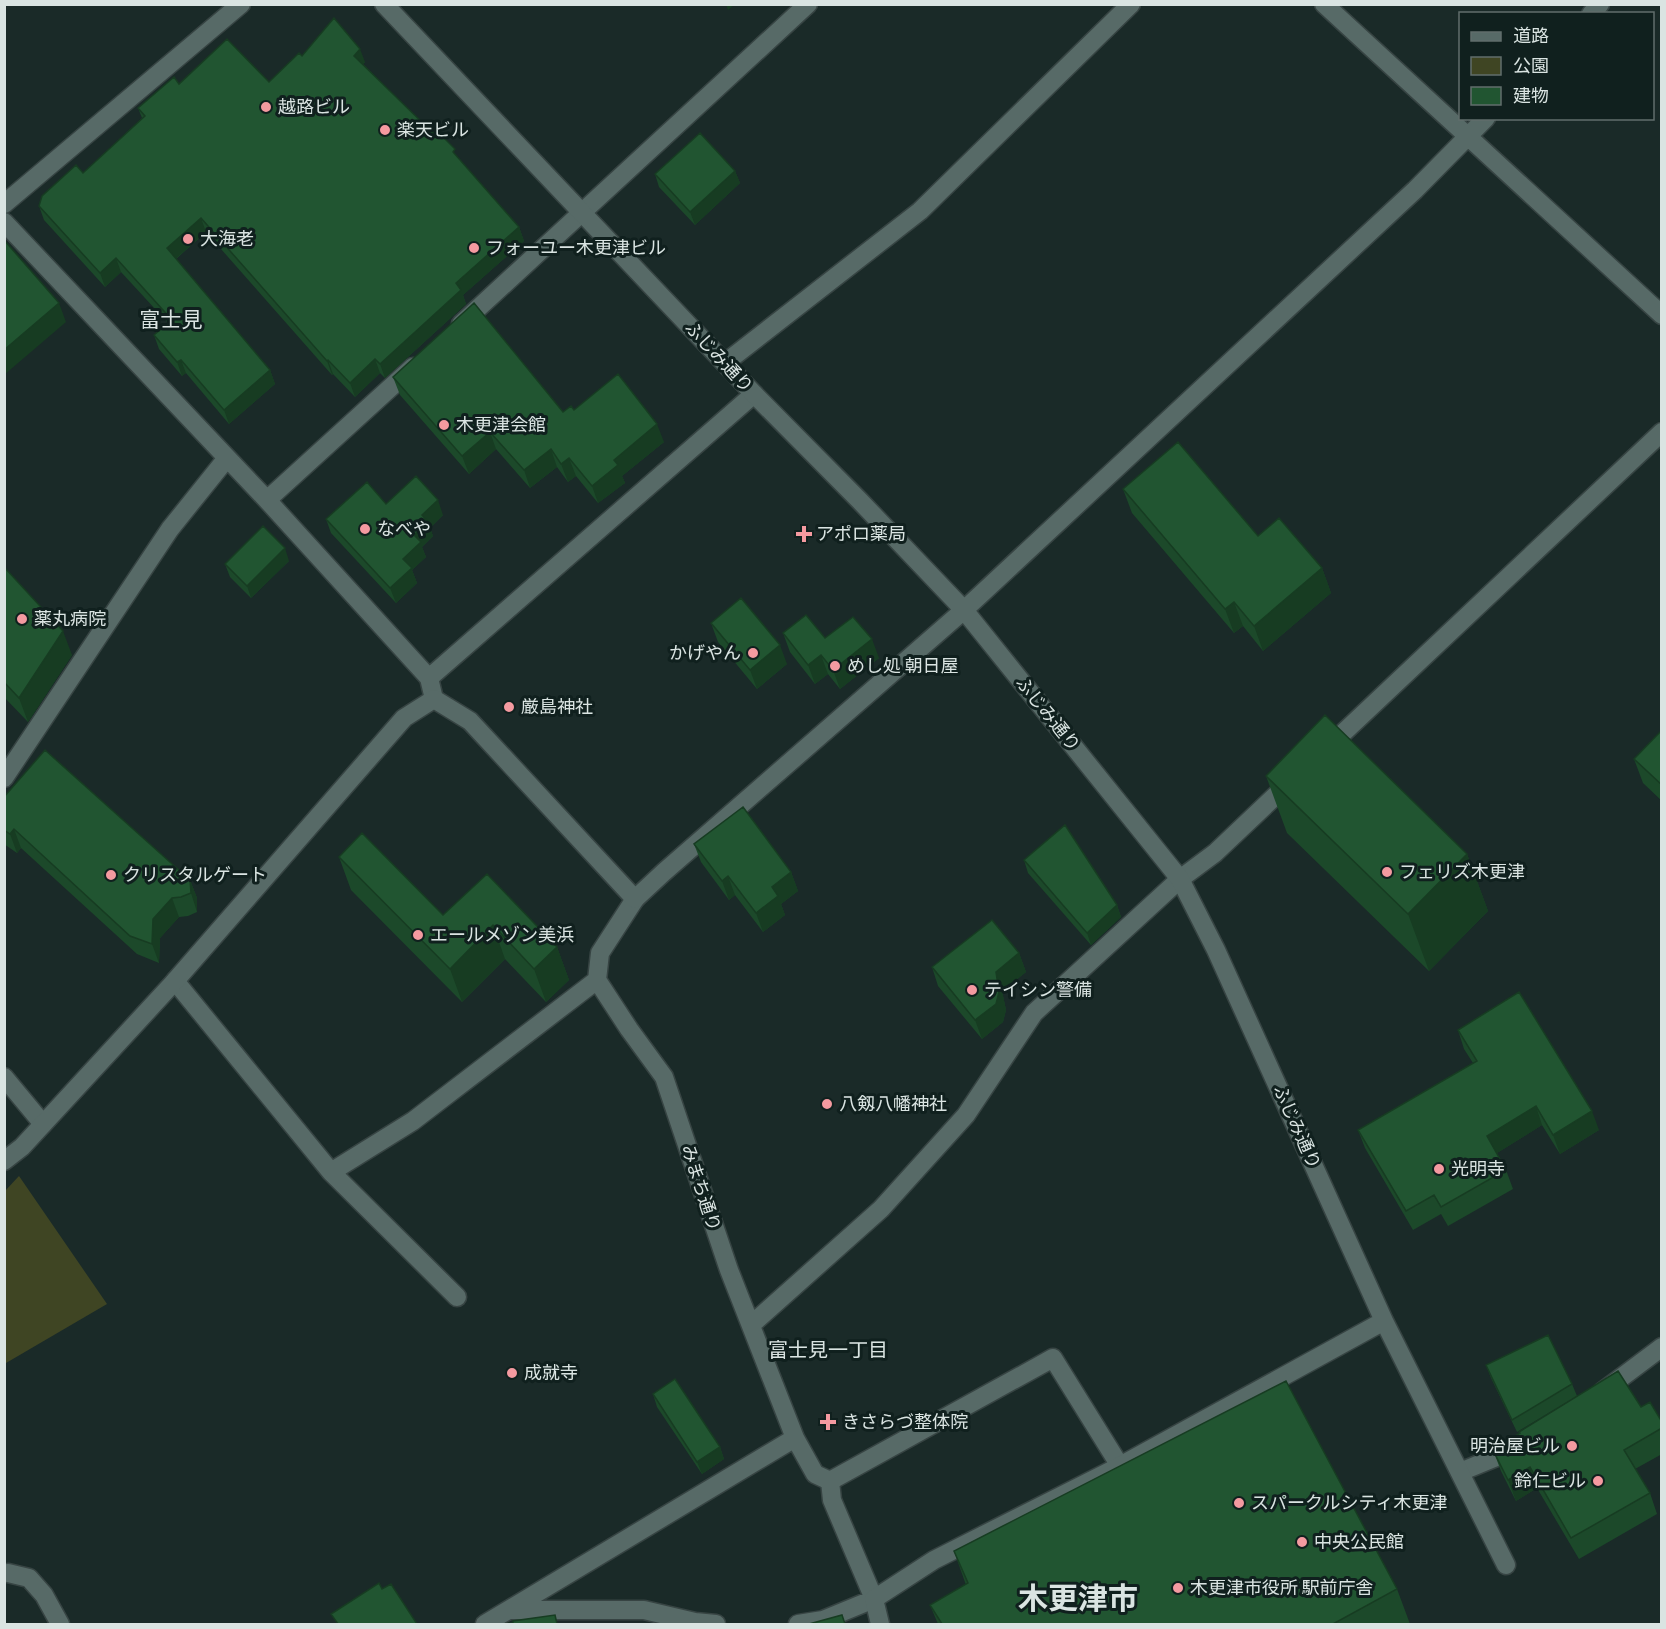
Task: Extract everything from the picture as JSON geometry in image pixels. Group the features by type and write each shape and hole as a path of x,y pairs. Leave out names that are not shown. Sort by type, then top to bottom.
{"street":[{"path":"4,204 241,4"},
{"name":"ふじみ通り","path":"384,4 754,394 964,610 1180,879 1216,950 1384,1321 1506,1565"},
{"path":"452,332 808,4"},
{"path":"725,363 920,211 1131,4"},
{"path":"1324,4 1662,315"},
{"path":"331,1172 413,1121 597,980 600,953 635,899 964,610 1414,190 1484,120"},
{"path":"4,222 267,500 429,678 434,699 470,721 635,899"},
{"path":"267,500 425,356"},
{"path":"429,678 754,394"},
{"path":"751,1325 882,1209 966,1115 1034,1013 1180,879 1215,853 1662,432"},
{"path":"4,778 170,529 227,458"},
{"path":"4,1161 22,1147 44,1124 175,981 404,718 434,699"},
{"name":"みまち通り","path":"597,980 628,1029 664,1077 729,1270 795,1438 814,1474 830,1480"},
{"path":"175,981 331,1172 457,1297"},
{"path":"4,1077 44,1124"},
{"path":"798,1624 823,1620 874,1599 934,1560 1120,1466 1384,1321"},
{"path":"1586,1404 1662,1347"},
{"path":"880,1624 874,1599 832,1500 830,1480 1053,1358 1120,1466"},
{"path":"485,1624 795,1438"},
{"path":"1460,1472 1499,1456 1528,1439"},
{"path":"8,1573 29,1578 44,1595 60,1624"},
{"path":"510,1610 644,1610 695,1622 716,1624"}],"green space":[{"path":"19,1176 107,1304 6,1363 4,1354 5,1191"}],"building":[{"path":"334,18 360,49 354,56 433,133 436,130 455,149 453,152 519,227 456,283 461,290 380,364 375,359 350,383 327,361 201,218 167,248 270,370 224,410 181,360 177,362 154,335 172,320 116,258 100,273 39,206 42,196 76,165 83,173 145,116 138,108 174,77 179,84 227,39 269,82 299,53 302,56"},
{"path":"700,133 735,171 690,212 655,174"},
{"path":"4,240 59,303 4,350"},
{"path":"474,303 563,412 571,406 574,410 618,374 657,424 614,460 618,465 592,486 569,458 561,464 551,449 524,470 490,432 462,456 393,377"},
{"path":"1178,442 1258,536 1279,518 1322,568 1254,626 1234,602 1225,609 1123,489"},
{"path":"416,476 438,500 422,515 428,522 414,535 421,542 403,559 412,568 390,588 326,519 367,482 386,504"},
{"path":"263,526 285,548 247,586 225,564"},
{"name":"薬丸病院","path":"4,567 63,631 19,698 4,682"},
{"path":"741,598 780,645 750,670 711,623"},
{"path":"806,615 825,638 853,617 872,639 833,670 821,655 808,665 783,633"},
{"path":"1325,715 1467,854 1408,914 1266,776"},
{"path":"1662,730 1662,785 1634,759"},
{"name":"クリスタルゲート","path":"45,750 190,880 191,893 172,898 153,919 152,944 130,936 14,829 10,834 4,830 4,797"},
{"path":"743,807 791,872 772,887 778,896 756,913 728,876 722,881 694,844"},
{"path":"1065,825 1117,905 1087,933 1024,860"},
{"path":"362,833 443,915 487,874 557,947 534,969 493,925 450,969 339,857"},
{"name":"テイシン警備","path":"992,920 1019,953 996,972 999,992 996,1004 975,1020 932,967"},
{"path":"1519,992 1592,1111 1553,1135 1536,1106 1487,1136 1506,1170 1441,1207 1434,1195 1406,1211 1358,1130 1477,1061 1458,1030"},
{"path":"1548,1335 1572,1384 1512,1420 1486,1365"},
{"path":"1618,1371 1641,1407 1650,1402 1662,1422 1662,1428 1624,1450 1650,1493 1571,1538 1530,1467 1508,1480 1493,1450"},
{"path":"675,1379 720,1447 697,1462 653,1394"},
{"name":"スパークルシティ木更津","path":"1286,1381 1397,1589 1333,1624 942,1624 930,1605 968,1583 954,1551"},
{"path":"379,1583 382,1589 391,1584 417,1624 338,1624 331,1614"},
{"path":"555,1615 557,1624 502,1624 513,1623 513,1621"},
{"path":"842,1615 845,1624 809,1624"}],"place":[{"name":"越路ビル","path":"266,107"},
{"name":"楽天ビル","path":"385,130"},
{"name":"大海老","path":"188,239"},
{"name":"フォーユー木更津ビル","path":"474,248"},
{"name":"木更津会館","path":"444,425"},
{"name":"なべや","path":"365,529"},
{"name":"アポロ薬局","path":"804,534"},
{"name":"薬丸病院","path":"22,619"},
{"name":"かげやん","path":"753,653"},
{"name":"めし処 朝日屋","path":"835,666"},
{"name":"厳島神社","path":"509,707"},
{"name":"フェリズ木更津","path":"1387,872"},
{"name":"クリスタルゲート","path":"111,875"},
{"name":"エールメゾン美浜","path":"418,935"},
{"name":"テイシン警備","path":"972,990"},
{"name":"八剱八幡神社","path":"827,1104"},
{"name":"光明寺","path":"1439,1169"},
{"name":"成就寺","path":"512,1373"},
{"name":"きさらづ整体院","path":"828,1422"},
{"name":"明治屋ビル","path":"1572,1446"},
{"name":"鈴仁ビル","path":"1598,1481"},
{"name":"スパークルシティ木更津","path":"1239,1503"},
{"name":"中央公民館","path":"1302,1542"},
{"name":"木更津市役所 駅前庁舎","path":"1178,1588"}],"district":[{"name":"富士見","path":"171,320"},
{"name":"富士見一丁目","path":"828,1350"},
{"name":"木更津市","path":"1078,1599"}]}
